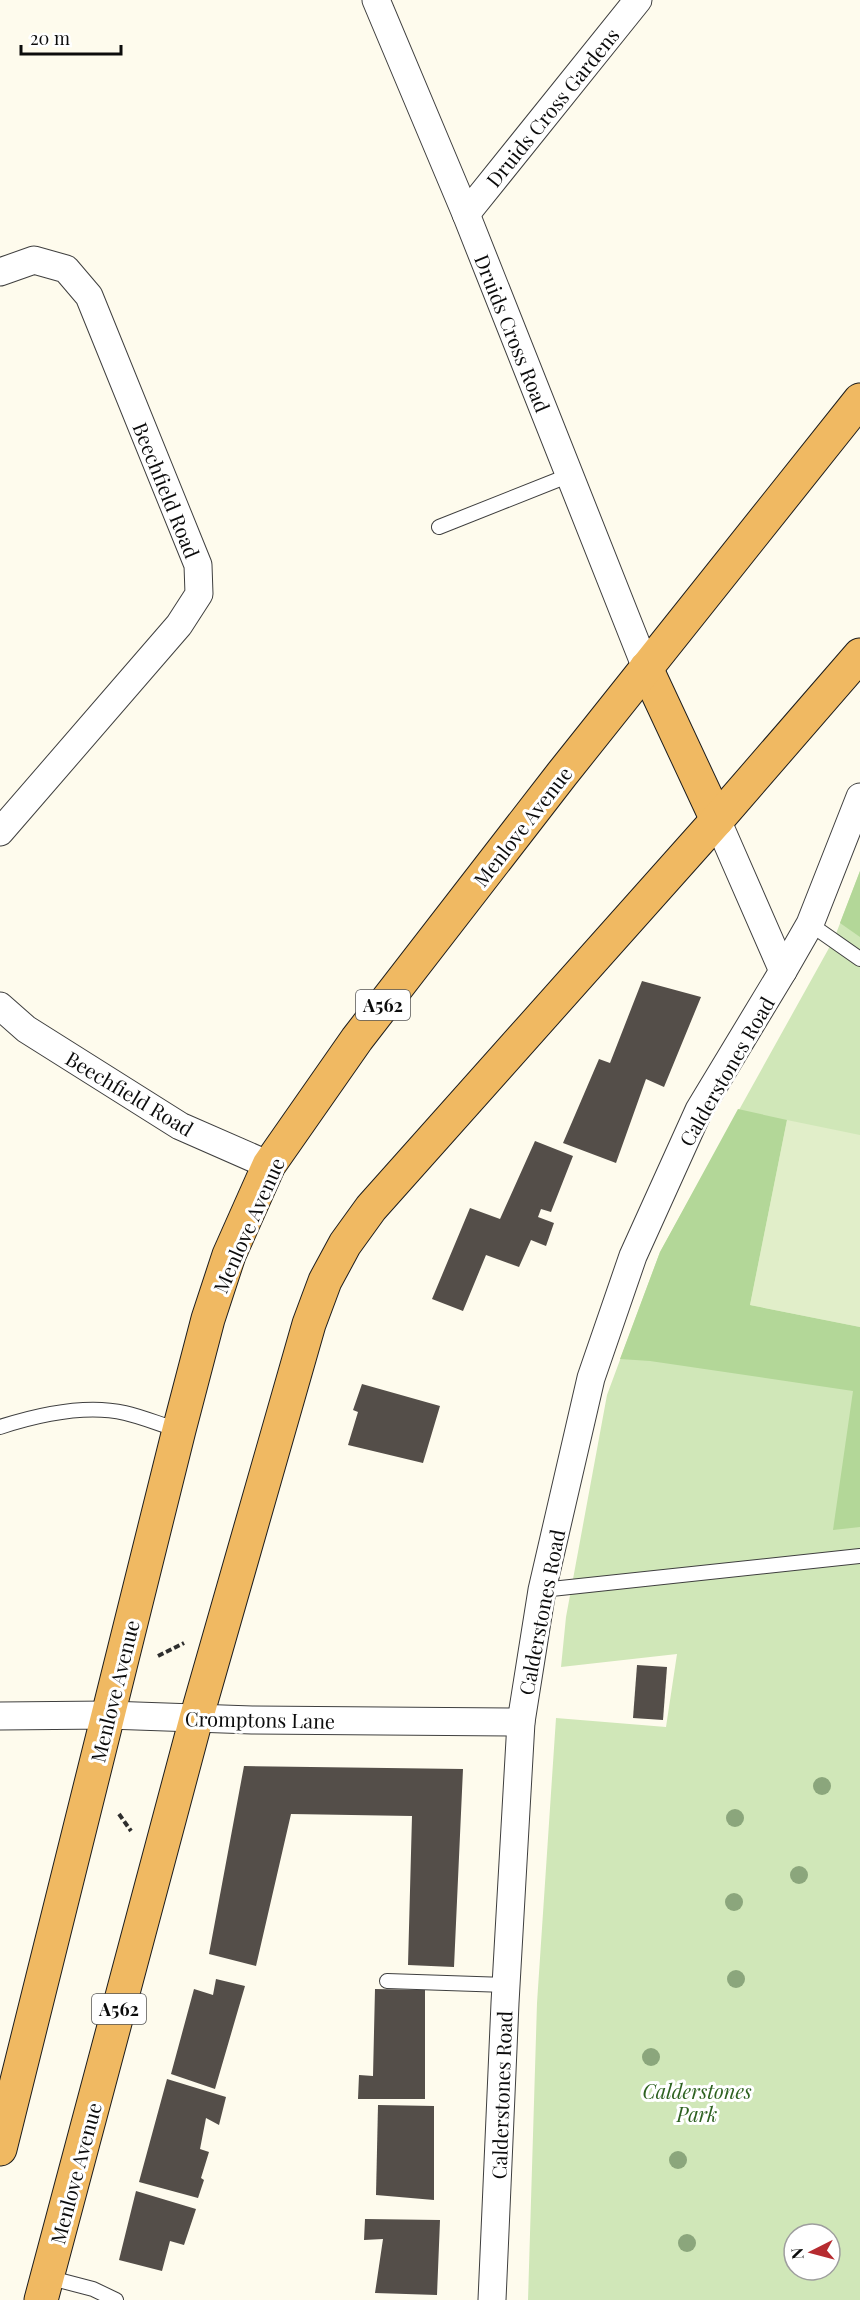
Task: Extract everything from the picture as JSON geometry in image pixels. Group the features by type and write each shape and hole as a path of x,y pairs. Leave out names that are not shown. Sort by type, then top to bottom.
{"highway":[{"name":"Menlove Avenue","path":"0,2149 208,1319 229,1256 269,1165 357,1039 562,774 860,400"},
{"name":"Menlove Avenue","path":"44,2288 196,1719 309,1324 325,1281 345,1244 371,1208 717,820 860,655"},
{"path":"646,669 717,820"}],"street":[{"name":"Druids Cross Road","path":"376,0 466,214 646,669"},
{"name":"Druids Cross Gardens","path":"466,214 638,0"},
{"name":"Beechfield Road","path":"0,272 34,260 66,269 89,296 198,565 199,594 179,625 0,832"},
{"name":"Calderstones Road","path":"492,2300 506,1985 521,1722 542,1590 591,1378 633,1256 699,1110 810,924 860,797"},
{"path":"717,820 783,971"},
{"name":"Beechfield Road","path":"0,1006 26,1029 180,1125 269,1165"},
{"name":"Cromptons Lane","path":"0,1716 108,1715 196,1719 521,1722"}],"lane":[{"path":"439,527 570,475"},
{"path":"810,924 860,959"},
{"path":"0,1427 21,1420 70,1410 123,1412 179,1430"},
{"path":"542,1590 860,1556"},
{"path":"387,1980 506,1985"},
{"path":"44,2288 93,2289 116,2300"}],"path":[{"path":"156,1657 184,1642"}],"green space":[{"name":"Calderstones Park","path":"860,871 860,2300 528,2300 537,2003 556,1718 666,1727 677,1654 561,1667 566,1617 607,1395 660,1252 834,939"},
{"path":"860,871 860,937 840,923"},
{"path":"738,1109 787,1120 750,1305 860,1327 860,1527 833,1530 853,1391 650,1361 620,1359 660,1252"},
{"path":"787,1120 860,1135 860,1327 750,1305"}],"building":[{"path":"642,981 701,997 664,1087 646,1079 616,1163 563,1143 599,1059 610,1063"},
{"path":"535,1141 573,1156 551,1212 541,1209 538,1217 554,1223 546,1246 531,1240 519,1267 486,1255 463,1311 432,1299 470,1208 500,1219"},
{"path":"362,1384 440,1406 423,1463 348,1445 358,1412 353,1410"},
{"path":"637,1665 667,1667 663,1720 633,1718"},
{"path":"244,1766 463,1769 454,1967 408,1965 412,1816 291,1814 256,1966 209,1954"},
{"path":"216,1979 245,1986 215,2089 171,2074 194,1989 213,1995"},
{"path":"375,1989 425,1990 425,2099 358,2099 359,2075 373,2076"},
{"path":"167,2079 226,2097 219,2125 206,2118 200,2149 209,2152 198,2198 139,2182"},
{"path":"378,2105 434,2106 434,2200 376,2195"},
{"path":"136,2191 196,2209 184,2245 170,2241 162,2271 119,2260"},
{"path":"365,2219 440,2220 437,2295 375,2293 383,2239 364,2240"}]}
